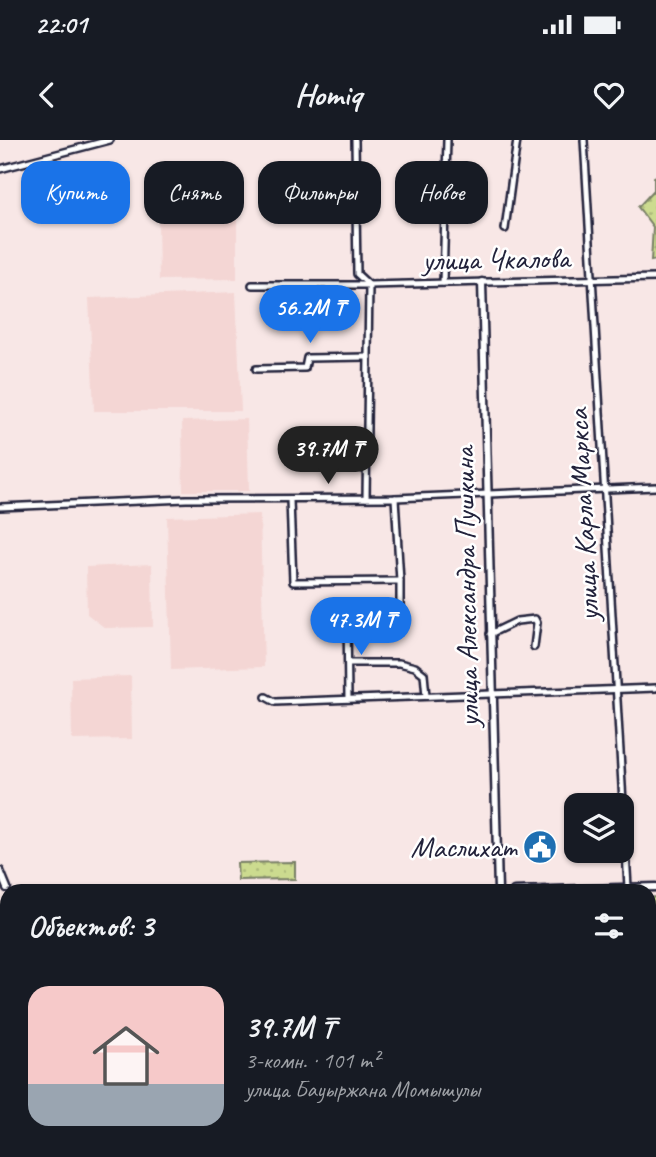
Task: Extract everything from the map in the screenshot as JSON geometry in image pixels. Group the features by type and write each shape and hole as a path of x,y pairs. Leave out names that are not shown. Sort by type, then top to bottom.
{"street":[{"path":"0,169 110,140"},
{"path":"355,140 357,274 369,285 366,498"},
{"path":"443,284 447,140"},
{"path":"505,229 517,140"},
{"name":"улица Карла Маркса","path":"584,140 628,884"},
{"name":"улица Чкалова","path":"253,285 443,284 656,278"},
{"name":"улица Александра Пушкина","path":"482,282 498,884"},
{"path":"256,369 306,368 307,358 368,357"},
{"path":"0,506 186,499 395,498 656,487"},
{"path":"348,699 347,618 397,619 400,616 395,498"},
{"path":"290,500 293,582 400,582"},
{"path":"491,634 517,621 535,619 537,623 534,647"},
{"path":"348,663 398,663 415,667 424,674 426,696"},
{"path":"266,696 275,702 656,688"}],"shaded area":[{"path":"158,224 237,224 237,279 159,280"},
{"path":"236,292 241,411 94,411 89,298"},
{"path":"247,419 249,491 183,491 182,421"},
{"path":"260,514 264,667 171,670 167,517"},
{"path":"152,564 153,627 105,628 87,614 86,567"},
{"path":"131,676 132,739 72,740 71,678"}],"green space":[{"path":"656,176 656,260 651,261 653,227 638,207 654,190"},
{"path":"295,862 295,879 238,880 237,863"}],"place":[{"name":"Маслихат","path":"540,847"}]}
